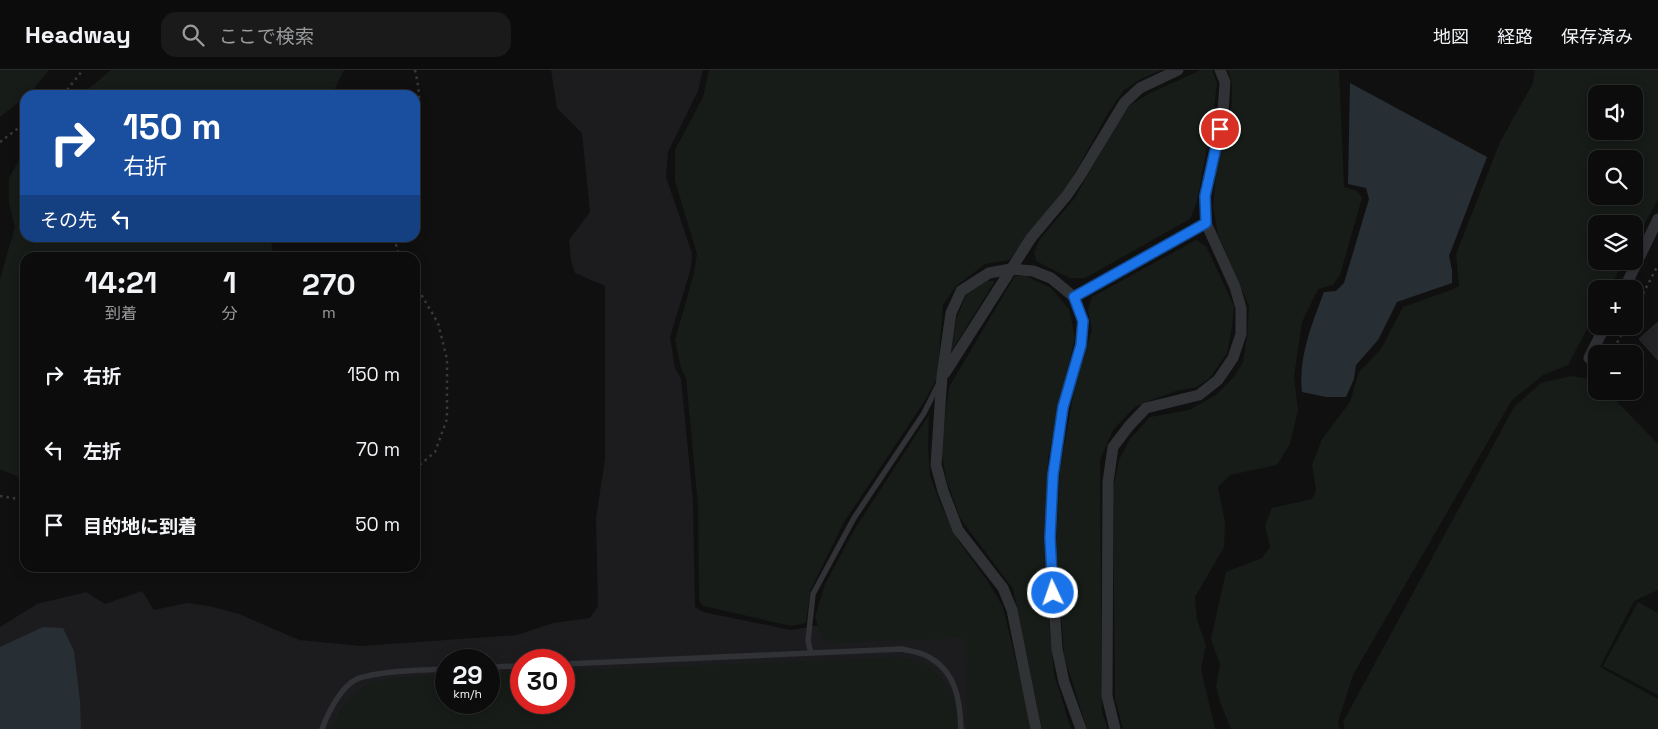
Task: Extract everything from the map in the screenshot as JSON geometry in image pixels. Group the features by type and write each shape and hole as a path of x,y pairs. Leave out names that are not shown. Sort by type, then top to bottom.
{"street":[{"path":"942,376 1031,238 1067,195 1124,103 1140,88 1178,70"},
{"path":"1115,729 1107,696 1108,482 1113,447 1146,408 1199,395 1218,380 1232,358 1241,334 1241,308 1235,287 1206,223 1205,196 1223,112 1225,82 1220,70"},
{"path":"1628,280 1658,219"},
{"path":"1074,297 1206,223"},
{"path":"1036,729 1012,610 1003,588 958,530 943,491 936,465 942,376 952,313 961,291 989,273 1011,269 1033,271 1051,278 1074,297 1083,321 1081,345 1063,407 1053,475 1050,538 1057,649 1064,682 1081,729"}],"lane":[{"path":"811,653 808,641 813,594 854,518 924,413 942,376"},
{"path":"575,664 902,649 924,655 939,664 949,675 960,703 961,729"},
{"path":"322,729 328,713 337,699 345,688 357,679 387,672 435,670"}],"path":[{"path":"67,90 82,70"},
{"path":"415,70 419,90"},
{"path":"0,142 20,127"},
{"path":"1643,294 1658,265"},
{"path":"420,292 438,323 447,359 447,419 435,452 420,465"},
{"path":"0,496 20,499"}],"shaded area":[{"path":"0,70 49,70 32,90 20,90 20,101 0,117"},
{"path":"111,70 344,70 334,90 87,90"},
{"path":"551,70 703,70 698,91 668,152 666,177 692,253 691,268 670,337 675,368 681,379 693,501 695,607 703,612 791,630 838,622 967,626 1002,729 0,729 0,627 37,604 86,592 105,604 142,591 154,610 187,603 209,606 239,614 299,640 361,646 517,635 553,623 590,618 598,606 596,518 605,459 605,286 575,273 571,260 569,240 590,212 582,133 557,108"},
{"path":"709,70 1162,70 1141,79 1124,90 1108,113 1070,182 1009,260 985,264 956,286 943,305 937,378 924,402 844,522 810,591 806,623 791,626 703,606 699,601 698,505 686,378 681,368 675,340 694,273 697,254 675,181 675,150 703,97"},
{"path":"1201,70 1212,70 1217,83 1197,202 1190,219 1085,278 1070,278 1036,261 1034,252 1040,239 1074,199 1126,108 1148,94"},
{"path":"1228,70 1339,70 1344,187 1357,191 1362,198 1340,275 1333,285 1318,289 1302,322 1294,377 1298,410 1290,444 1277,465 1230,475 1218,487 1225,522 1224,547 1195,597 1197,620 1206,645 1201,669 1215,729 1123,729 1115,699 1113,490 1119,460 1130,439 1150,417 1189,410 1216,395 1233,378 1243,362 1249,306 1218,235 1213,206 1216,172 1232,104 1232,84"},
{"path":"1535,70 1658,70 1658,199 1643,227 1643,215 1588,215 1588,270 1619,270 1614,280 1588,280 1588,327 1568,365 1543,375 1512,400 1353,675 1338,722 1340,729 1231,729 1221,705 1216,686 1220,665 1211,639 1226,572 1262,558 1270,547 1265,525 1272,508 1312,499 1316,491 1312,465 1322,439 1350,402 1359,372 1381,349 1403,307 1459,286 1456,254 1500,142 1533,83"},
{"path":"1350,83 1487,157 1449,256 1452,283 1397,302 1378,340 1356,365 1354,379 1346,397 1326,397 1302,392 1301,379 1304,353 1324,292 1336,291 1344,283 1369,199 1366,188 1348,184"},
{"path":"20,158 20,242 271,242 272,252 20,252 20,478 0,469 0,279 15,227 9,203 9,178"},
{"path":"1196,240 1206,246 1234,306 1227,353 1210,378 1197,387 1176,391 1136,406 1113,430 1100,460 1102,712 1108,729 1087,729 1064,656 1056,542 1060,468 1075,386 1092,330 1088,310 1092,297"},
{"path":"1015,276 1026,276 1051,288 1069,309 1075,337 1048,458 1046,585 1054,674 1071,729 1042,729 1013,589 960,518 946,479 941,448 949,387"},
{"path":"986,281 995,281 951,352 957,317 966,295"},
{"path":"1571,376 1588,379 1588,400 1616,400 1658,444 1658,590 1634,601 1600,667 1658,699 1658,729 1345,729 1343,722 1514,407 1541,383"},
{"path":"929,415 928,447 930,476 941,505 959,542 987,580 1003,607 1031,729 968,729 964,638 824,643 815,617 825,584 856,527"},
{"path":"1638,602 1658,613 1658,695 1603,666"},
{"path":"43,627 63,628 74,651 80,701 81,729 0,729 0,647"},
{"path":"902,657 925,664 943,679 954,696 957,708 957,729 332,729 341,708 361,688 374,682 391,678 435,676 435,714 500,714 500,673 510,673 510,714 575,714 575,671"}],"building":[{"path":"1658,322 1658,360 1639,339"}],"route":[{"path":"1053,593 1050,538 1053,475 1063,407 1081,345 1083,321 1074,297 1206,223 1205,196 1220,129"}]}
